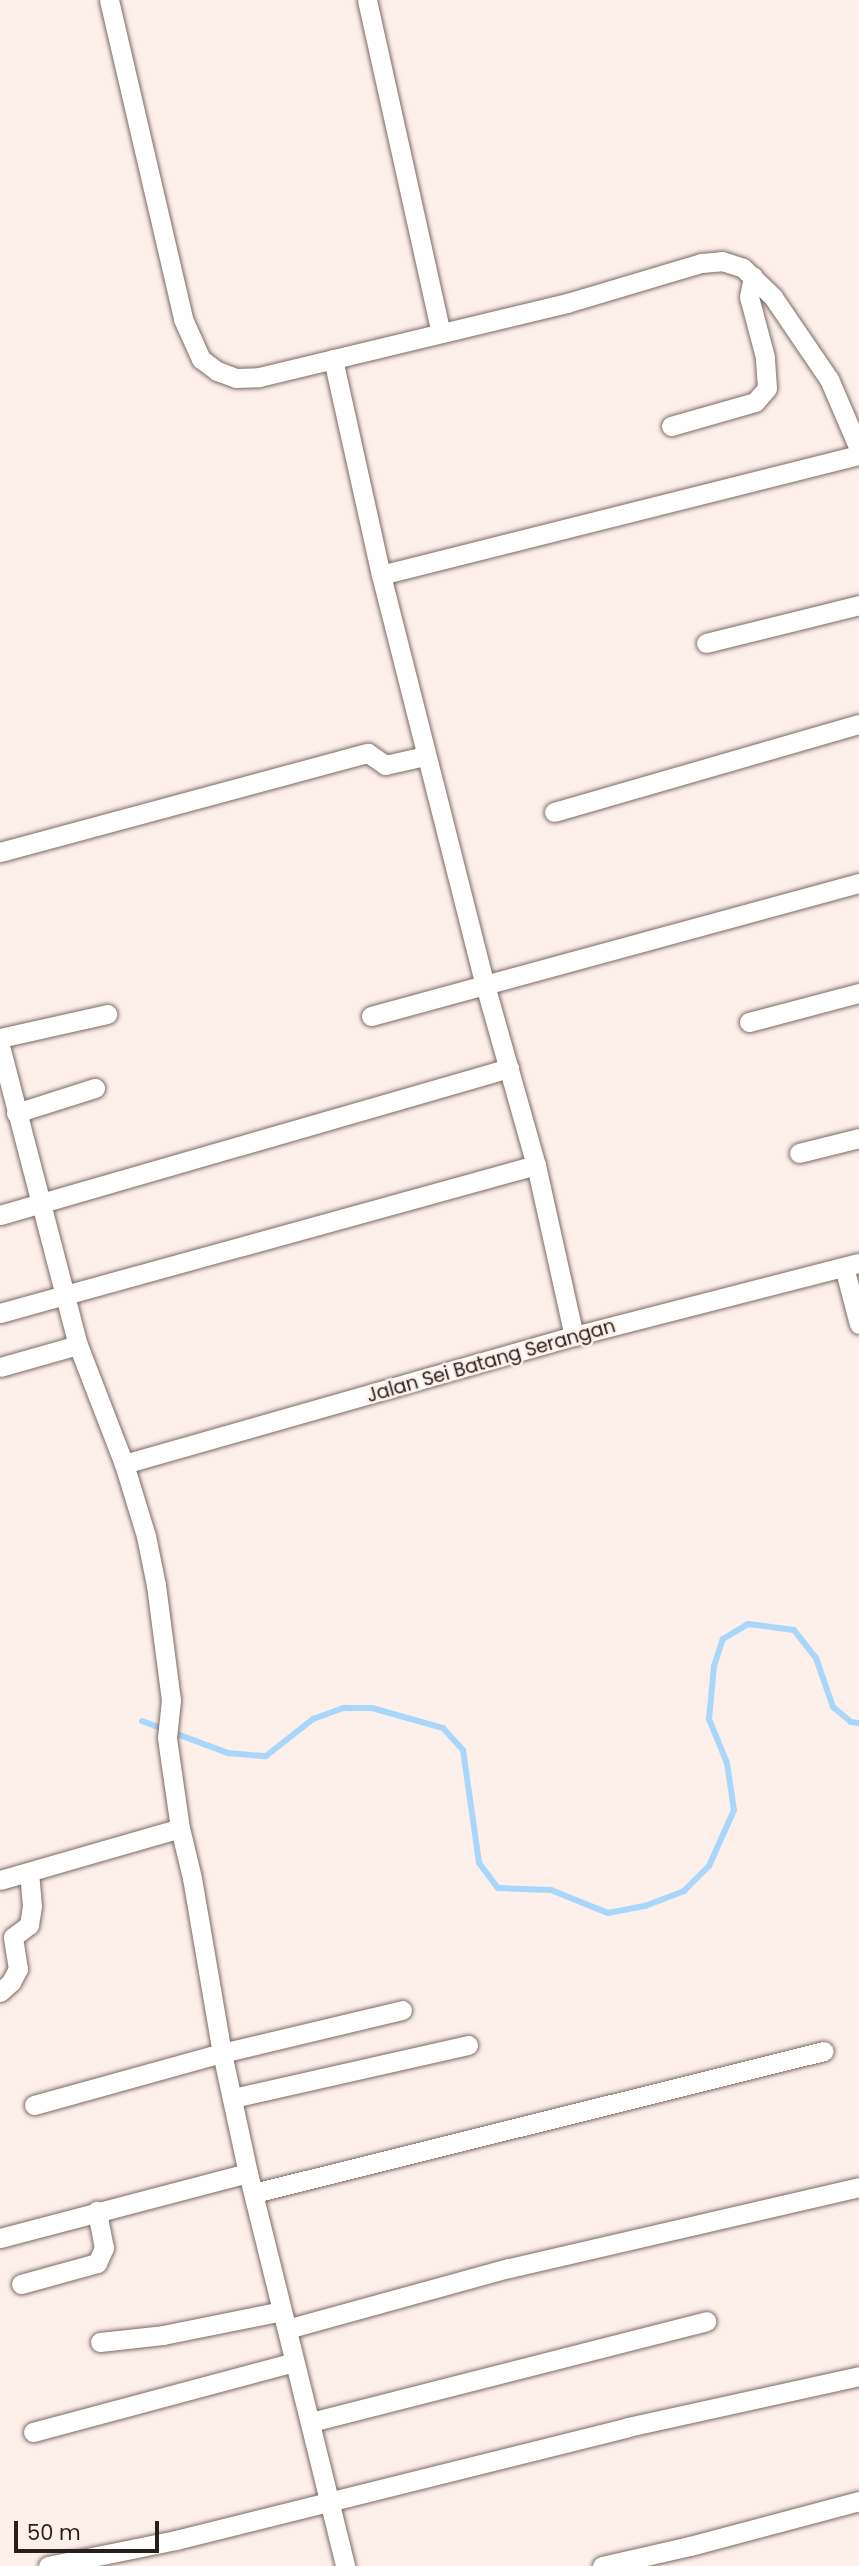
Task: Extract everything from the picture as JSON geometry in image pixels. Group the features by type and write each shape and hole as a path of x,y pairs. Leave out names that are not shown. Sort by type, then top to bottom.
{"street":[{"path":"367,0 441,333"},
{"path":"112,9 183,319 201,359 217,372 236,378 259,377 567,303 712,261 732,263 753,276 773,297 817,358 842,405 859,449"},
{"path":"671,426 755,402 767,388 765,357 749,297 753,276"},
{"path":"334,359 381,575 425,756 536,1165 574,1336"},
{"path":"381,575 859,455"},
{"path":"706,643 859,605"},
{"path":"554,812 859,724"},
{"path":"0,852 369,753 385,765 425,756"},
{"path":"371,1016 859,883"},
{"path":"749,1022 859,993"},
{"path":"0,1038 107,1014"},
{"path":"0,1046 11,1117 43,1203 78,1345 124,1464 156,1585 171,1700 167,1738 180,1828 192,1878 222,2053 248,2173 345,2566"},
{"path":"0,1215 509,1068"},
{"path":"11,1117 95,1088"},
{"path":"799,1153 859,1138"},
{"path":"0,1313 536,1165"},
{"path":"851,1265 859,1324"},
{"name":"Jalan Sei Batang Serangan","path":"124,1464 574,1336 851,1265"},
{"path":"0,1367 78,1345"},
{"path":"0,1880 180,1828"},
{"path":"0,1992 11,1982 18,1969 13,1937 29,1924 32,1906 29,1872"},
{"path":"34,2105 222,2053 402,2010"},
{"path":"233,2098 468,2045"},
{"path":"254,2193 824,2051"},
{"path":"0,2238 248,2173"},
{"path":"100,2342 284,2320 859,2187"},
{"path":"21,2284 97,2263 104,2248 97,2211"},
{"path":"311,2422 706,2321"},
{"path":"33,2432 294,2362"},
{"path":"47,2566 176,2540 330,2499 628,2427 859,2376"},
{"path":"602,2566 690,2546 859,2501"}],"waterway":[{"path":"142,1721 228,1753 266,1756 313,1719 344,1708 372,1708 443,1728 463,1750 479,1863 498,1888 551,1890 608,1913 645,1906 684,1891 709,1866 734,1810 727,1763 709,1719 714,1666 723,1639 748,1624 794,1630 816,1658 833,1707 851,1722 859,1723"}]}
